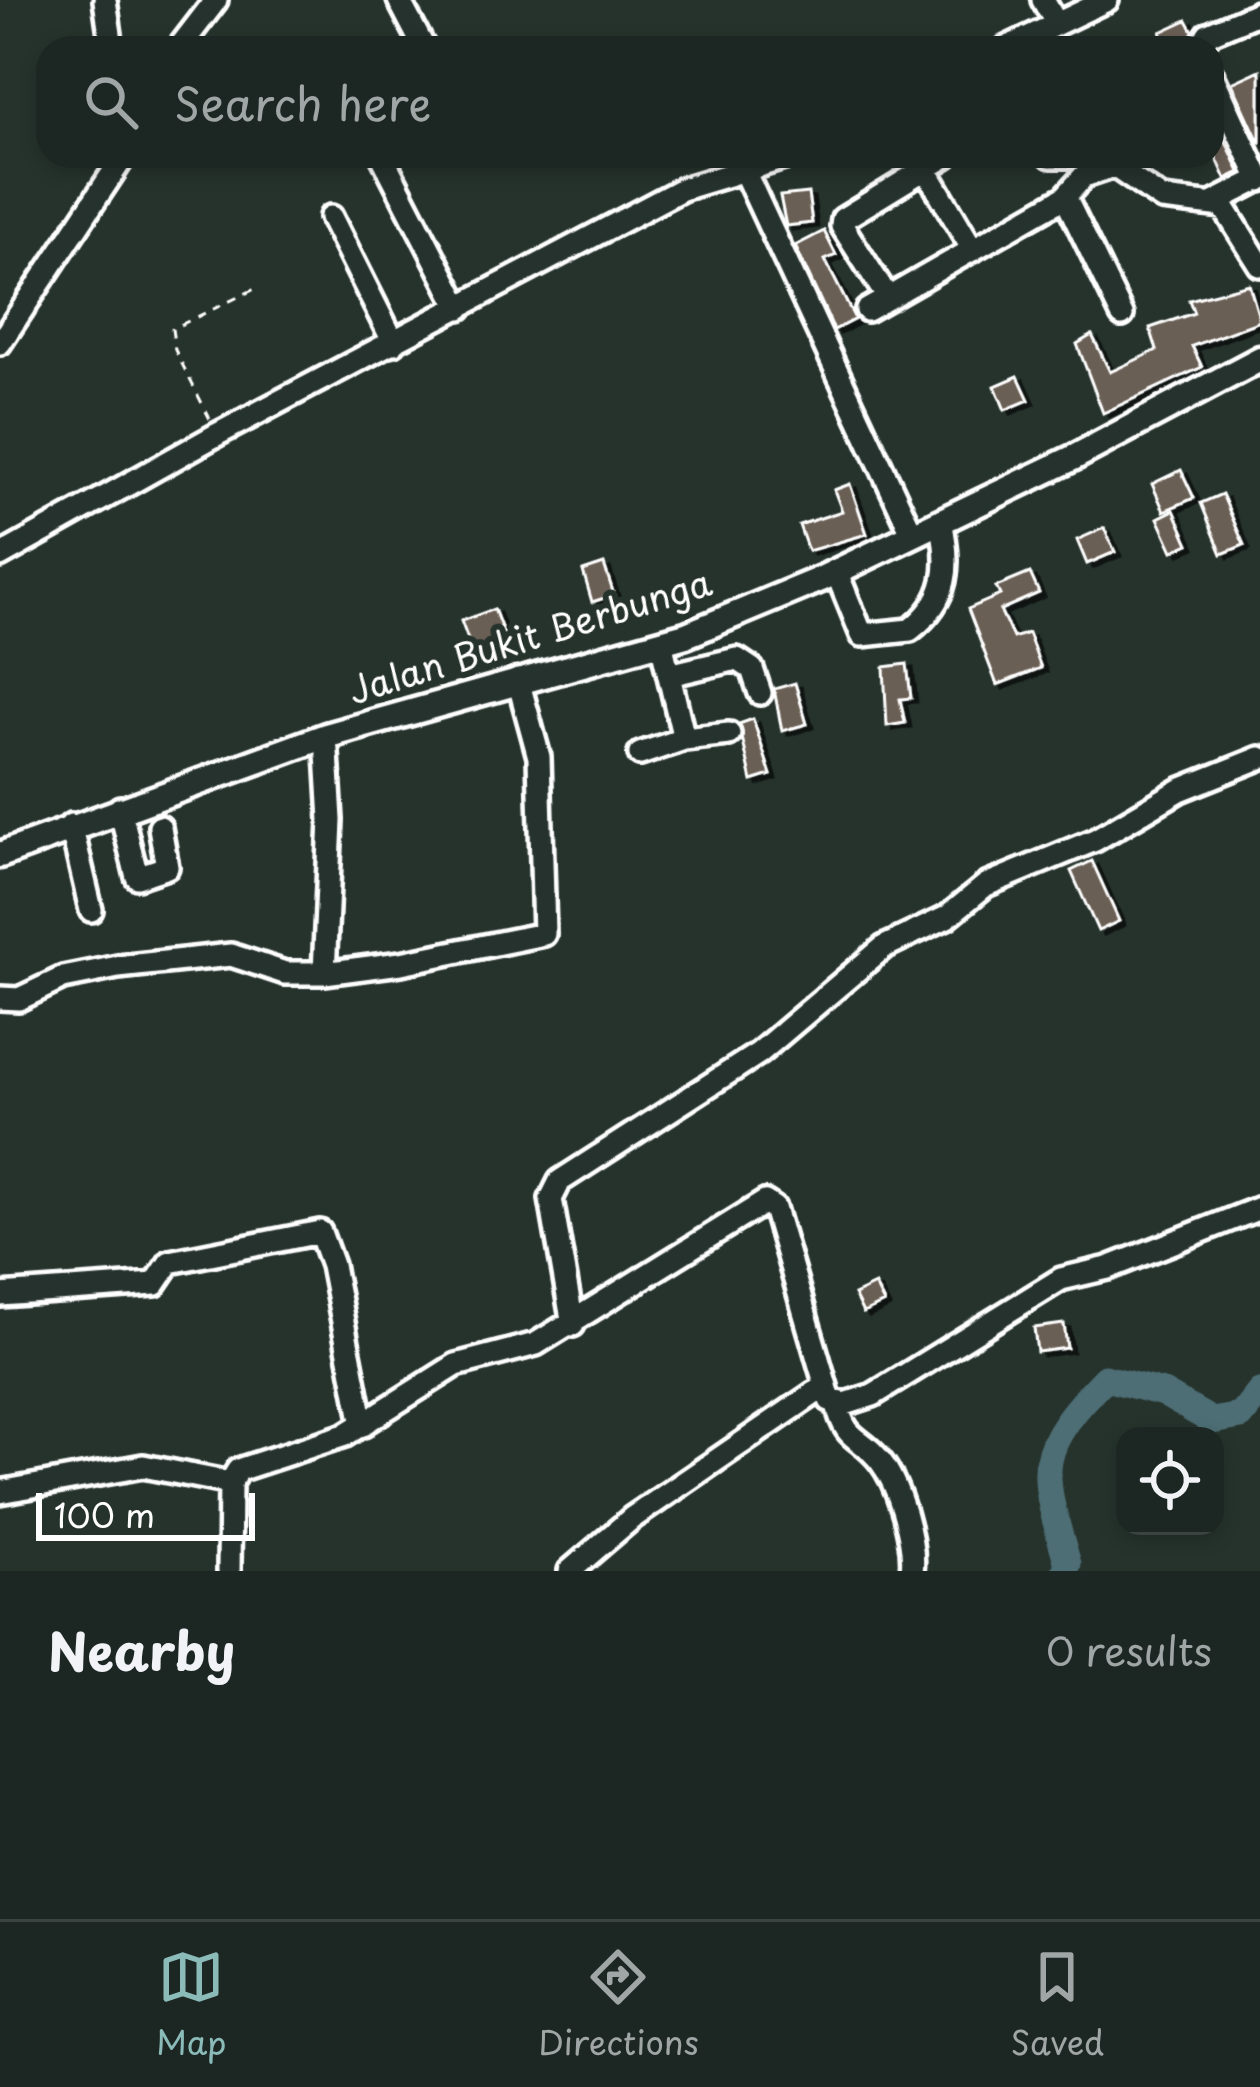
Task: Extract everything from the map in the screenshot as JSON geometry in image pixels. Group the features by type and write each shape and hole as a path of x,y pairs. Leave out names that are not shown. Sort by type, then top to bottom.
{"main road":[{"name":"Jalan Bukit Berbunga","path":"0,855 71,825 326,736 661,642 836,572 1260,359"}],"street":[{"path":"105,0 110,36"},
{"path":"188,36 216,0"},
{"path":"399,0 418,36"},
{"path":"1043,0 1055,22"},
{"path":"1029,36 1107,0"},
{"path":"1207,36 1260,12"},
{"path":"1117,168 1162,199 1215,202 1260,180 1224,101"},
{"path":"0,343 116,168"},
{"path":"388,168 460,308"},
{"path":"0,556 218,434 682,189 756,168"},
{"path":"888,298 842,226 843,218 925,168 973,250"},
{"path":"867,310 1065,197 1072,183 1109,168"},
{"path":"745,172 912,533"},
{"path":"1065,197 1123,315"},
{"path":"1215,202 1233,218 1260,265"},
{"path":"331,217 394,343"},
{"path":"836,572 862,635 910,630 946,585 948,556 941,521"},
{"path":"661,642 684,739"},
{"path":"669,675 737,659 752,669 760,693"},
{"path":"0,998 19,999 63,978 118,967 232,955 285,973 324,973 401,963 547,931 539,757 518,680"},
{"path":"640,754 684,739 730,734"},
{"path":"324,973 331,820 326,736"},
{"path":"573,1325 551,1199 560,1181 759,1053 884,947 947,916 986,885 1095,840 1180,790 1260,758"},
{"path":"120,808 137,878 167,867 160,827"},
{"path":"71,825 91,910"},
{"path":"229,1571 230,1483 238,1470 363,1425 456,1364 536,1344 765,1202 772,1203 847,1435 874,1454 890,1477 912,1571"},
{"path":"570,1571 632,1518 831,1395 856,1401 898,1381 1061,1279 1108,1268 1260,1208"},
{"path":"0,1295 155,1284 170,1262 320,1232 332,1265 363,1425"},
{"path":"0,1492 143,1466 230,1483"}],"path":[{"path":"218,434 175,350 172,328 259,287"}],"building":[{"path":"1187,20 1193,31 1191,36 1163,36 1161,32"},
{"path":"1260,70 1260,144 1232,83"},
{"path":"1224,137 1240,172 1226,179 1221,168"},
{"path":"808,193 812,223 786,226 780,196"},
{"path":"824,231 836,255 825,260 855,319 834,330 795,246"},
{"path":"1249,284 1260,321 1192,346 1202,367 1103,413 1077,344 1092,335 1110,372 1157,350 1150,328 1194,313 1189,300"},
{"path":"1018,376 1029,400 1005,410 995,386"},
{"path":"1181,470 1194,498 1164,511 1152,484"},
{"path":"850,484 867,534 808,551 799,525 842,511 834,490"},
{"path":"1222,494 1244,545 1222,554 1201,503"},
{"path":"1174,510 1189,544 1173,551 1158,518"},
{"path":"1104,528 1115,552 1087,564 1077,540"},
{"path":"604,564 614,595 592,602 583,571"},
{"path":"1030,573 1039,593 1000,610 1013,638 1028,633 1041,668 997,685 968,609 1000,595 996,587"},
{"path":"494,609 510,651 477,664 461,621"},
{"path":"907,664 911,698 900,699 905,723 887,726 884,667"},
{"path":"795,683 807,724 782,731 774,689"},
{"path":"753,719 771,775 752,781 739,724"},
{"path":"1092,861 1119,921 1098,931 1071,871"},
{"path":"875,1285 884,1303 863,1313 854,1295"},
{"path":"1064,1324 1067,1348 1037,1352 1034,1328"}],"waterway":[{"path":"1065,1571 1068,1564 1052,1505 1049,1463 1064,1425 1105,1378 1163,1393 1212,1421 1241,1416 1260,1392"}]}
